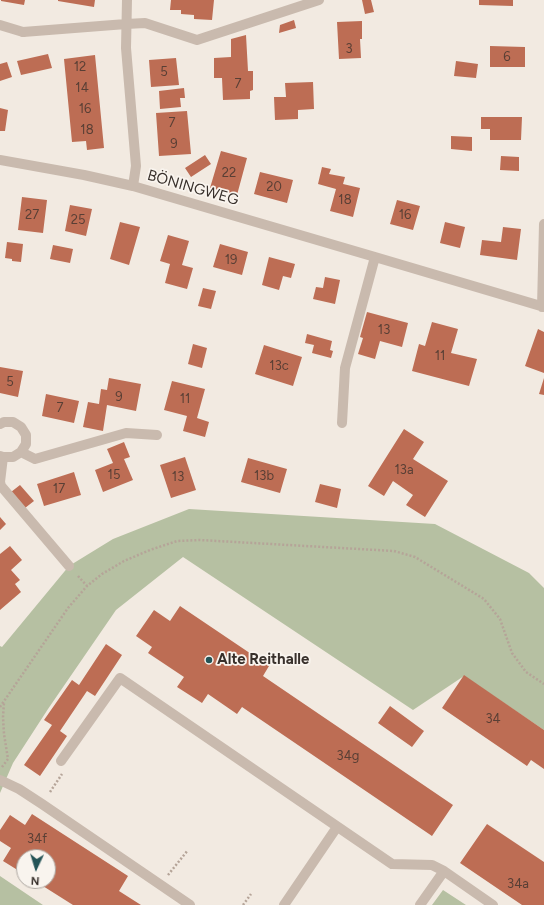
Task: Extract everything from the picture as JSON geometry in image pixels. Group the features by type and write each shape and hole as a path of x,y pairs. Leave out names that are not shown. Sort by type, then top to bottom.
{"street":[{"path":"127,0 126,48 136,166 133,186"},
{"path":"0,25 24,32 126,24 145,24 197,40 319,0"},
{"name":"BÖNINGWEG","path":"0,160 84,175 133,186 375,256 543,307"},
{"path":"543,307 544,224"},
{"path":"342,423 345,368 375,256"},
{"path":"0,424 4,422 13,422 21,427 26,435 26,444 21,452 13,457 2,456 0,482 69,566"},
{"path":"21,452 35,459 126,433 157,435"},
{"path":"61,761 120,678 392,864 432,865 444,871 492,905"},
{"path":"0,780 19,789 42,804 190,905"},
{"path":"284,905 337,827"},
{"path":"420,905 444,871"}],"path":[{"path":"0,706 68,608 87,586 102,574 124,561 150,550 177,541 200,540 394,551 415,556 484,599 500,619 512,653 526,672 544,684"},
{"path":"4,701 3,723 8,759"},
{"path":"173,869 188,850"},
{"path":"243,905 251,894"}],"green space":[{"path":"189,509 435,524 529,573 544,588 544,730 464,676 413,710 183,557 116,610 13,763 0,793 0,646 2,647 69,566 113,539"},
{"path":"0,876 16,887 16,889 19,889 43,905 0,905"},
{"path":"443,890 466,905 432,905"}],"building":[{"path":"1,0 25,0 24,5"},
{"path":"58,0 95,0 94,7"},
{"path":"171,0 214,0 212,20 194,19 194,15 181,14 181,10 170,10"},
{"path":"362,0 371,0 374,12 365,14"},
{"path":"479,0 513,0 513,6 479,5"},
{"path":"294,20 296,28 279,33 280,25"},
{"path":"362,21 362,39 360,39 361,58 339,59 337,22"},
{"path":"246,35 248,71 253,71 253,90 250,91 250,99 223,100 222,78 214,78 214,58 231,57 231,39"},
{"path":"490,46 525,47 525,67 490,67"},
{"path":"48,54 52,68 21,75 17,61"},
{"path":"95,55 104,148 87,150 86,141 72,142 64,59"},
{"path":"176,58 179,85 151,87 149,60"},
{"path":"456,61 478,64 476,78 454,76"},
{"path":"7,62 12,77 0,81 0,64"},
{"path":"313,82 314,109 298,110 298,119 275,120 274,97 286,97 285,83"},
{"path":"184,88 185,98 180,98 181,107 160,109 159,91"},
{"path":"0,108 8,110 5,131 0,131"},
{"path":"187,111 191,154 159,156 156,113"},
{"path":"481,117 522,117 521,140 490,140 490,129 481,129"},
{"path":"451,136 472,137 472,151 451,149"},
{"path":"221,151 247,158 237,195 210,188"},
{"path":"205,155 211,164 191,177 185,168"},
{"path":"501,156 519,157 519,171 500,170"},
{"path":"322,167 331,169 329,174 345,177 343,184 360,188 353,217 330,211 336,189 318,184"},
{"path":"260,172 293,180 287,203 254,194"},
{"path":"22,197 47,200 43,233 18,230"},
{"path":"397,200 420,206 413,230 390,224"},
{"path":"70,205 92,209 86,236 65,231"},
{"path":"120,222 140,227 129,265 110,259"},
{"path":"445,222 465,227 460,248 440,243"},
{"path":"503,227 521,229 517,260 480,255 482,240 501,242"},
{"path":"168,235 189,241 182,265 193,268 187,289 165,283 170,264 160,261"},
{"path":"7,242 23,244 21,262 12,261 12,259 5,258"},
{"path":"220,244 248,252 242,275 213,267"},
{"path":"53,245 73,249 70,263 50,259"},
{"path":"269,257 295,264 291,278 283,276 279,290 262,285"},
{"path":"325,277 340,280 335,304 313,299 316,287 323,288"},
{"path":"203,288 216,291 211,309 198,306"},
{"path":"367,312 408,323 402,347 380,341 375,359 358,354 363,338 360,337"},
{"path":"432,322 458,329 451,353 477,359 469,386 412,371 419,344 425,346"},
{"path":"538,329 544,332 544,373 525,366"},
{"path":"307,334 332,341 330,350 333,351 331,358 312,353 314,345 305,343"},
{"path":"193,344 207,348 202,368 188,364"},
{"path":"264,345 302,357 293,386 255,374"},
{"path":"0,367 23,371 18,397 0,393"},
{"path":"109,378 141,384 136,411 107,405 103,431 83,427 88,402 99,404 101,389 107,390"},
{"path":"544,378 544,395 539,394"},
{"path":"172,381 205,389 197,418 209,422 205,437 183,431 187,416 164,410"},
{"path":"46,394 79,401 74,423 42,416"},
{"path":"404,429 424,442 413,459 448,481 425,517 406,505 413,495 393,481 384,496 368,486"},
{"path":"124,442 130,457 124,459 133,480 103,492 95,470 113,463 107,449"},
{"path":"185,457 196,490 171,498 160,465"},
{"path":"248,458 287,469 280,493 241,482"},
{"path":"74,472 81,495 44,506 37,484"},
{"path":"320,484 341,489 337,508 315,502"},
{"path":"20,485 34,501 25,508 11,492"},
{"path":"0,517 6,524 0,530"},
{"path":"10,546 22,560 11,570 20,580 15,584 21,592 0,610 0,554"},
{"path":"180,606 269,666 263,676 453,805 432,836 242,707 237,714 208,694 202,703 177,687 184,677 148,653 152,647 136,636 154,610 170,621"},
{"path":"106,644 122,655 95,696 87,691 60,731 67,736 40,776 24,765 52,725 44,720 72,680 79,685"},
{"path":"464,675 544,730 544,769 531,760 527,766 442,708"},
{"path":"390,706 424,731 412,747 378,723"},
{"path":"32,814 128,876 119,891 141,905 73,905 48,889 56,889 56,849 16,849 16,869 3,861 11,848 0,841 0,830 10,815 25,825"},
{"path":"487,824 544,862 544,905 522,905 460,863"}],"place":[{"name":"Alte Reithalle","path":"209,660"}]}
